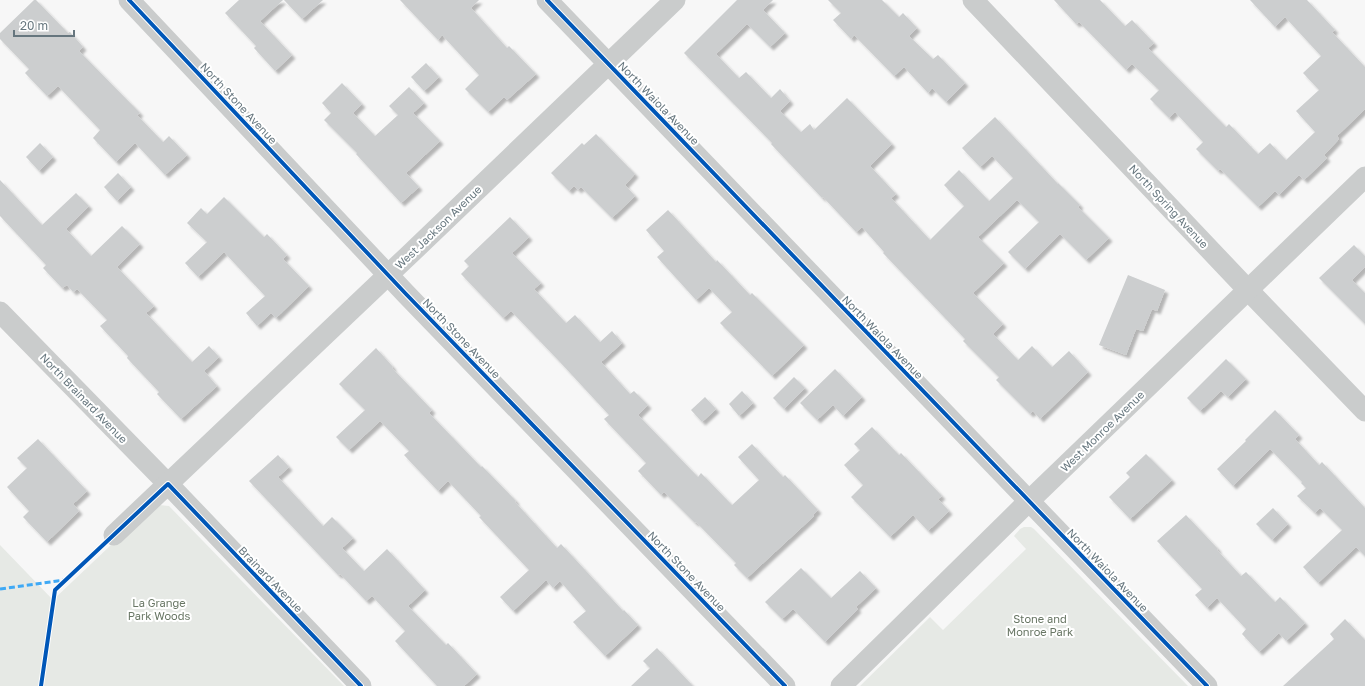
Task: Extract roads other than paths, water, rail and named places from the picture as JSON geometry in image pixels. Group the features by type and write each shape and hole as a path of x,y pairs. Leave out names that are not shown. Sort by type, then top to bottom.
{"street":[{"name":"North Stone Avenue","path":"129,0 388,275 785,686"},
{"name":"North Waiola Avenue","path":"547,0 1207,686"},
{"name":"West Jackson Avenue","path":"114,535 388,275 674,0"},
{"name":"North Spring Avenue","path":"973,0 1365,411"},
{"name":"West Monroe Avenue","path":"841,686 1029,501 1365,177"},
{"name":"North Brainard Avenue","path":"0,312 168,484"},
{"name":"Brainard Avenue","path":"168,484 361,686"}],"park label":[{"name":"La Grange Park Woods","path":"159,608"},
{"name":"Stone and Monroe Park","path":"1040,624"}]}
